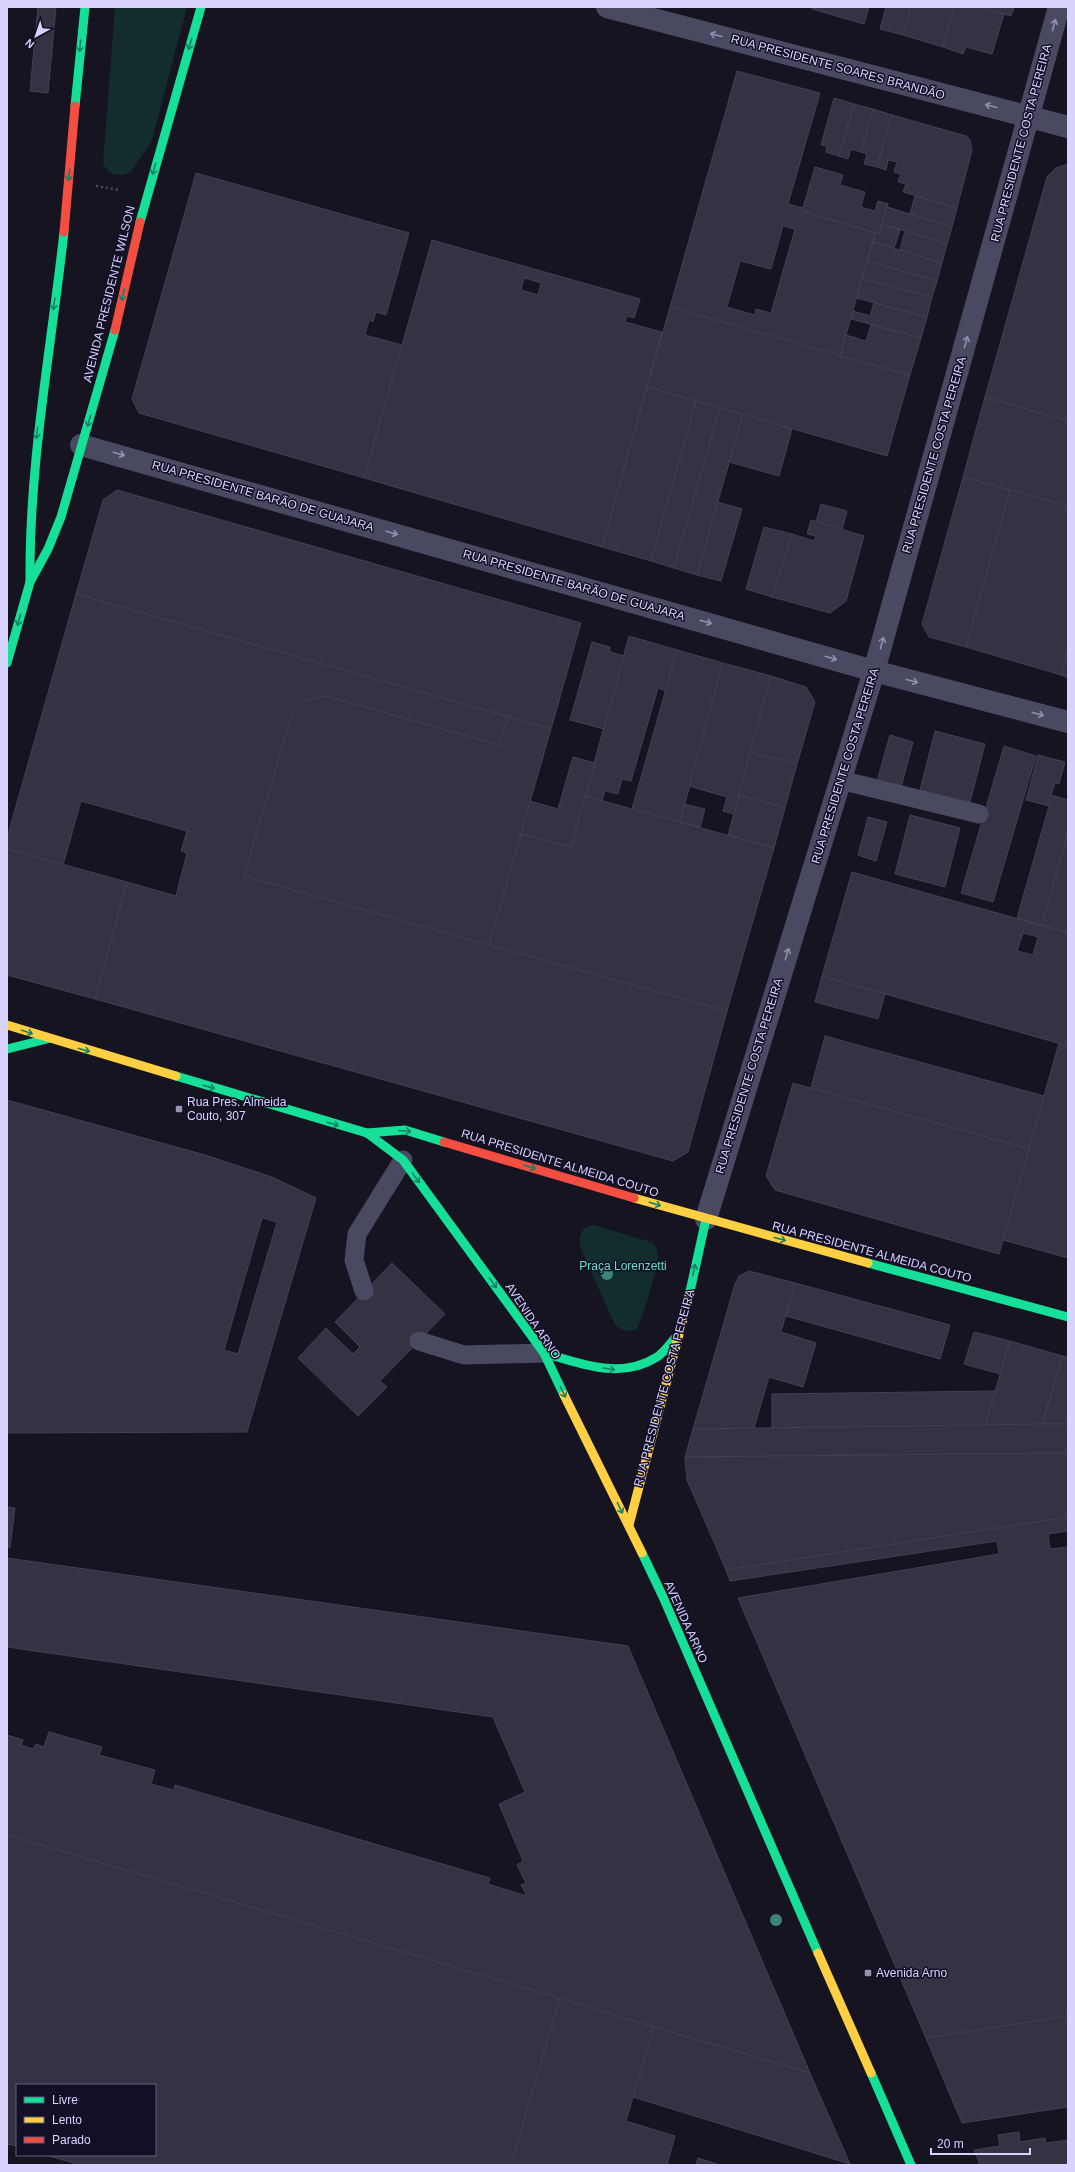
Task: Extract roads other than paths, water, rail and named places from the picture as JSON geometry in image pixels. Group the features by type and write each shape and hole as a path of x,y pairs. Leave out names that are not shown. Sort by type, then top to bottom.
{"main road":[{"name":"AVENIDA PRESIDENTE WILSON","path":"30,582 28,534 31,495 45,363 69,181 74,108 84,7"},
{"name":"AVENIDA PRESIDENTE WILSON","path":"7,663 30,582 48,549 58,523 113,337 147,194 201,7"},
{"name":"RUA PRESIDENTE ALMEIDA COUTO","path":"7,1025 47,1039 367,1134 406,1130 706,1219 1068,1317"},
{"path":"7,1049 47,1039"},
{"name":"AVENIDA ARNO","path":"367,1134 403,1160 544,1353 629,1525 669,1612 911,2165"},
{"name":"RUA PRESIDENTE COSTA PEREIRA","path":"629,1525 650,1435 681,1331 706,1219"},
{"path":"544,1353 589,1366 620,1371 638,1367 657,1357 681,1331"}],"street":[{"name":"RUA PRESIDENTE SOARES BRANDÃO","path":"607,7 1068,127"},
{"name":"RUA PRESIDENTE COSTA PEREIRA","path":"706,1219 874,671 1059,7"},
{"name":"RUA PRESIDENTE BARÃO DE GUAJARA","path":"81,445 874,671 1068,722"}],"lane":[{"path":"840,780 979,814"},
{"path":"364,1291 354,1260 357,1234 403,1160"},
{"path":"419,1341 464,1354 544,1353"}],"place":[{"name":"Rua Pres. Almeida Couto, 307","path":"179,1109"},
{"name":"Avenida Arno","path":"868,1973"}],"park label":[{"name":"Praça Lorenzetti","path":"623,1266"}]}
